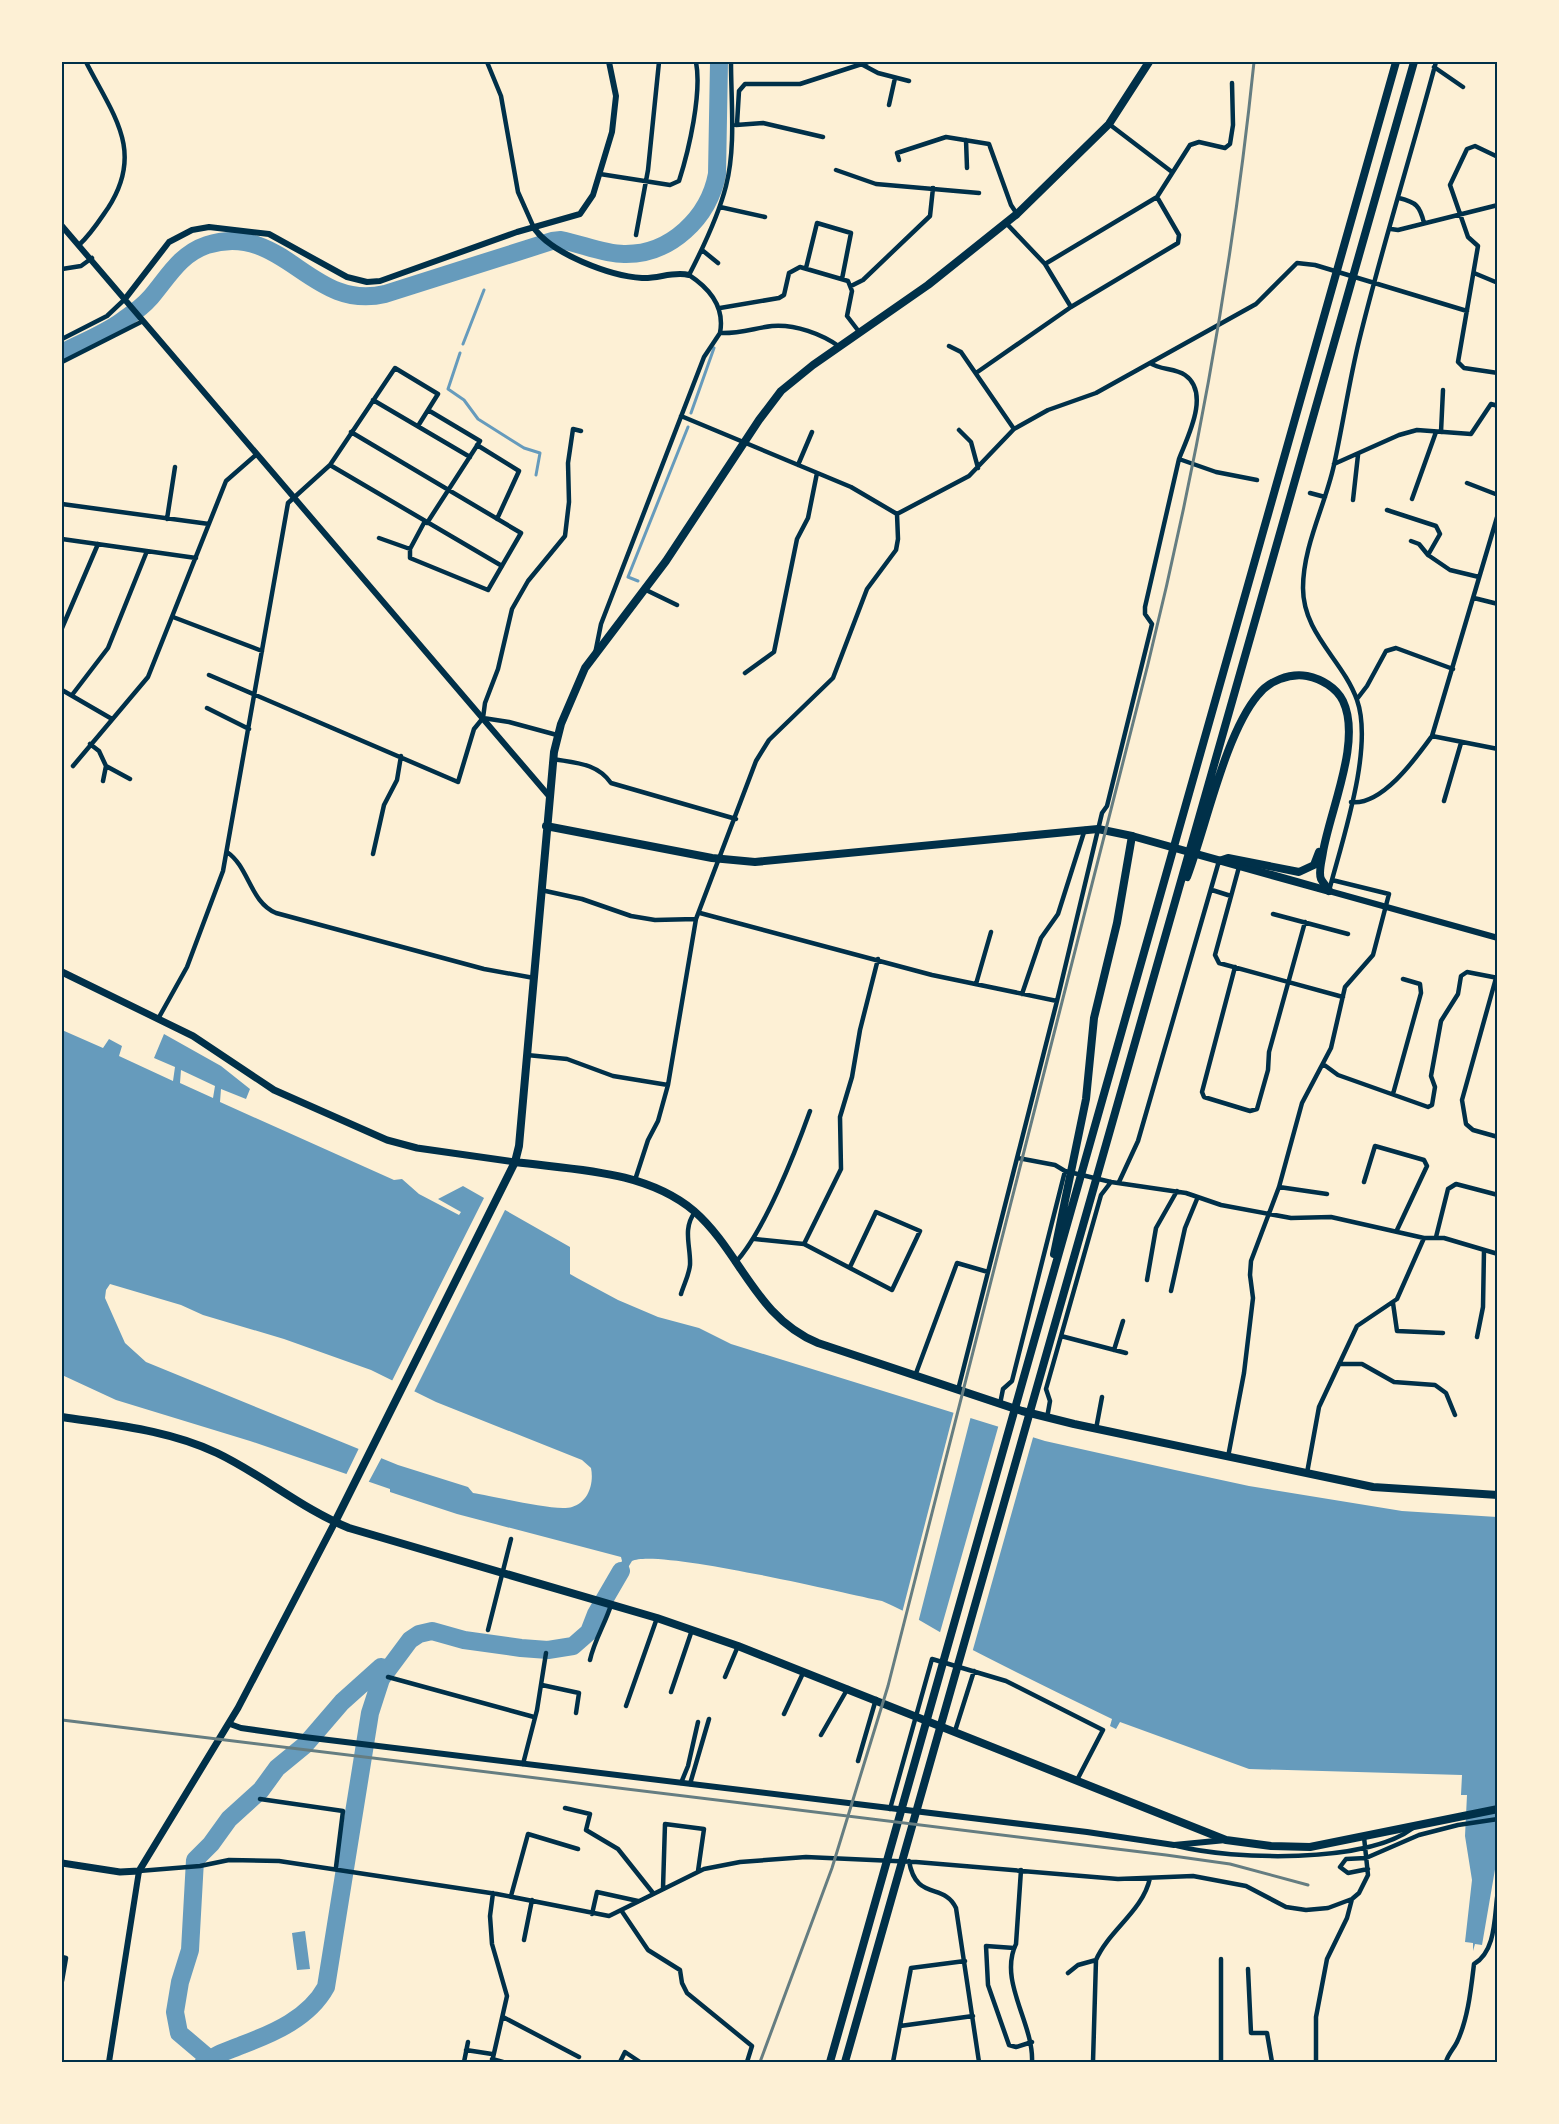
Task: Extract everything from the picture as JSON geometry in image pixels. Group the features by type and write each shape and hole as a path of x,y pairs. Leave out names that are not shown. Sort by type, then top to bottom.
{"highway":[{"path":"830,2062 1396,62"},
{"path":"845,2062 1165,937 1198,835 1414,62"},
{"path":"1198,835 1232,746 1247,711 1258,694 1271,683 1300,675 1319,680 1334,690 1342,700 1349,726 1343,769 1326,833 1314,865 1299,872 1228,858 1219,861"},
{"path":"1326,833 1321,879 1329,891"},
{"path":"1032,1350 1075,1163 1086,1099 1094,1018 1117,923 1132,836"}],"main road":[{"path":"62,1863 120,1872 139,1871 230,1724 396,1402 515,1162 519,1146 553,759 557,735 579,680 781,391 937,278 1017,214 1109,124 1149,62"},
{"path":"546,826 721,859 774,860 1098,829 1132,836 1329,891"},
{"path":"62,972 204,1042 274,1090 387,1140 417,1148 635,1180 669,1195 695,1212 776,1317 799,1335 915,1376 1047,1418 1373,1487 1497,1495"},
{"path":"62,1417 137,1429 195,1443 236,1463 335,1522 657,1618 738,1646 1226,1840 1290,1847 1364,1837 1420,1823 1497,1809"}],"street":[{"path":"79,245 90,235 117,194 126,167 119,127 86,62"},
{"path":"487,62 501,96 518,192 536,230 559,250 629,276 650,278 681,273 688,275 714,299 720,308 720,333 704,357 681,416 601,624 595,654"},
{"path":"62,339 107,316 127,301 169,242 200,228 262,232 276,236 347,277 367,282 380,281 580,214 594,195 615,111 615,84 609,62"},
{"path":"636,235 646,181 659,62"},
{"path":"600,174 670,185 679,181 688,150 696,88 696,62"},
{"path":"688,275 702,250 720,207 730,161 731,62"},
{"path":"737,124 739,91 745,84 789,86 868,62"},
{"path":"1463,87 1435,64 1359,341 1334,464 1305,565 1303,588 1312,629 1357,699 1362,719 1363,743 1329,891 1497,938"},
{"path":"863,65 909,81"},
{"path":"889,105 895,78"},
{"path":"1045,264 1157,197 1190,145 1199,142 1225,148 1230,144 1233,125 1232,82"},
{"path":"731,125 763,123 823,137"},
{"path":"1109,124 1172,172"},
{"path":"899,160 897,153 946,137 989,144 1017,214"},
{"path":"966,140 967,168"},
{"path":"1497,158 1475,146 1467,149 1450,185 1458,214 1468,237 1478,246 1458,362 1464,368 1497,374"},
{"path":"836,170 876,184 979,193"},
{"path":"851,286 864,280 930,216 933,188"},
{"path":"976,373 1071,307 1178,243 1179,235 1157,197"},
{"path":"1399,198 1414,201 1420,208 1424,223"},
{"path":"1391,229 1398,230 1497,205"},
{"path":"720,207 765,217"},
{"path":"806,268 817,223 851,233 842,279"},
{"path":"1006,223 1045,264 1071,307"},
{"path":"62,226 92,258 141,319 549,796"},
{"path":"702,250 718,263"},
{"path":"62,270 81,266 92,258"},
{"path":"897,514 969,476 1014,429 1048,410 1096,393 1268,295 1297,263 1315,265 1467,311"},
{"path":"720,308 784,295 789,273 800,267 842,279 851,286"},
{"path":"1473,273 1497,283"},
{"path":"851,286 847,316 860,333"},
{"path":"62,362 141,319"},
{"path":"720,333 731,334 775,326 817,333 840,347"},
{"path":"949,346 961,352 1014,429"},
{"path":"958,1390 1018,1158 1102,813 1107,806 1152,624 1145,614 1145,607 1179,459 1189,438 1194,416 1195,392 1190,379 1184,373 1150,363"},
{"path":"158,1019 193,952 214,900 227,852 256,697 288,503 330,465 395,368 438,394 418,426"},
{"path":"1412,499 1438,432 1443,390"},
{"path":"373,400 470,457"},
{"path":"1334,464 1399,435 1417,430 1471,434 1491,404 1497,406"},
{"path":"351,432 449,489 521,533 488,590 410,558 410,549 426,522 449,489 480,441 428,410"},
{"path":"681,416 851,487 897,514"},
{"path":"209,675 458,782 474,729 483,718 485,703 498,669 514,603 528,581 565,536 569,502 568,455 573,429 580,431"},
{"path":"959,430 971,442 978,468"},
{"path":"798,465 812,432"},
{"path":"477,445 519,471 497,519"},
{"path":"73,766 148,677 226,481 257,454"},
{"path":"1353,500 1358,455"},
{"path":"1179,459 1216,472 1257,480"},
{"path":"330,465 502,566"},
{"path":"167,519 175,467"},
{"path":"745,673 774,652 797,539 808,518 816,473"},
{"path":"1467,483 1497,495"},
{"path":"1310,493 1325,497"},
{"path":"62,504 209,524"},
{"path":"1387,510 1436,526 1440,534 1428,555"},
{"path":"635,1180 648,1140 658,1121 668,1085 696,920 764,747 833,678 867,589 896,550 897,514"},
{"path":"1351,802 1357,803 1376,795 1397,779 1410,766 1432,736 1497,514"},
{"path":"379,538 410,549"},
{"path":"62,539 196,558"},
{"path":"1411,541 1419,544 1428,555 1450,570 1479,577"},
{"path":"62,628 98,544"},
{"path":"72,695 108,648 147,551"},
{"path":"644,589 677,605"},
{"path":"1474,598 1497,604"},
{"path":"173,617 262,651"},
{"path":"1357,699 1367,686 1386,651 1395,648 1453,669"},
{"path":"62,690 112,719"},
{"path":"207,708 249,729"},
{"path":"483,718 509,722 557,735"},
{"path":"1432,736 1461,743 1497,747"},
{"path":"1444,801 1461,743"},
{"path":"90,744 98,748 106,766 103,781"},
{"path":"373,854 384,804 397,780 401,756"},
{"path":"553,759 588,765 603,771 611,783 736,819"},
{"path":"106,766 130,779"},
{"path":"1022,994 1041,938 1058,914 1085,829"},
{"path":"227,852 243,871 261,902 276,913 484,969 534,978"},
{"path":"1119,1182 1138,1141 1219,861"},
{"path":"1239,867 1215,955 1219,963 1342,997"},
{"path":"1228,1457 1244,1373 1253,1298 1250,1270 1278,1187 1302,1103 1331,1048 1342,997 1352,977 1373,955 1389,894 1332,880"},
{"path":"541,890 582,899 631,916 654,921 696,920"},
{"path":"1212,890 1231,896"},
{"path":"700,913 976,984 1057,1001"},
{"path":"1273,914 1348,934"},
{"path":"1235,968 1202,1092 1204,1098 1250,1111 1257,1109 1305,922"},
{"path":"976,984 991,932"},
{"path":"804,1244 841,1169 840,1117 852,1077 860,1030 878,959"},
{"path":"1323,1064 1338,1075 1428,1107 1432,1105 1435,1087 1431,1076 1441,1021 1458,994 1461,976 1467,972 1497,978 1462,1100 1466,1124 1473,1130 1497,1137"},
{"path":"1393,1094 1421,993 1420,984 1403,979"},
{"path":"527,1055 567,1059 613,1076 668,1085"},
{"path":"735,1263 755,1239 800,1140 810,1111"},
{"path":"1364,1182 1375,1146 1424,1160 1427,1166 1398,1230"},
{"path":"1018,1158 1055,1165 1065,1171 1111,1182 1177,1191 1197,1199 1267,1214 1302,1218 1330,1217 1398,1230 1424,1238 1436,1237 1497,1254"},
{"path":"1000,1404 1003,1389 1012,1381 1065,1171"},
{"path":"1047,1418 1050,1401 1046,1389 1101,1195 1111,1182"},
{"path":"1436,1237 1448,1189 1456,1184 1497,1195"},
{"path":"1278,1187 1327,1194"},
{"path":"1146,1276 1160,1218 1177,1191"},
{"path":"1171,1291 1185,1227 1197,1199"},
{"path":"681,1294 689,1269 687,1235 690,1218 695,1212"},
{"path":"755,1239 804,1244 892,1290 920,1231 876,1212 850,1267"},
{"path":"1424,1238 1393,1303 1397,1331 1443,1333"},
{"path":"1146,1245 1153,1246"},
{"path":"1477,1336 1483,1307 1484,1250"},
{"path":"915,1376 957,1263 988,1272"},
{"path":"1307,1473 1316,1418 1360,1322 1393,1303"},
{"path":"1114,1350 1123,1321"},
{"path":"1061,1336 1126,1353"},
{"path":"1339,1364 1362,1364 1394,1382 1435,1385 1446,1393 1455,1415"},
{"path":"1096,1429 1102,1397"},
{"path":"488,1630 511,1539"},
{"path":"590,1660 594,1644 603,1632 610,1604"},
{"path":"626,1706 657,1618"},
{"path":"671,1692 692,1630"},
{"path":"725,1677 738,1646"},
{"path":"523,1764 542,1685 546,1653"},
{"path":"890,1809 932,1659 1006,1681 1103,1730 1077,1780"},
{"path":"784,1714 804,1671"},
{"path":"955,1731 974,1671"},
{"path":"388,1677 534,1717"},
{"path":"542,1685 579,1693 576,1713"},
{"path":"821,1735 848,1688"},
{"path":"858,1761 876,1699"},
{"path":"690,1784 709,1719"},
{"path":"681,1783 688,1766 693,1731 698,1722"},
{"path":"230,1724 241,1728 319,1739 890,1809 1174,1845 1189,1849 1284,1856 1325,1854 1365,1847 1406,1834 1420,1823"},
{"path":"261,1798 343,1811 338,1868"},
{"path":"565,1808 590,1814 586,1830 618,1849 652,1893"},
{"path":"1368,1869 1348,1873 1340,1867 1346,1859 1366,1858 1419,1835 1458,1825 1497,1819"},
{"path":"663,1888 665,1824 704,1829 698,1871"},
{"path":"511,1896 528,1834 578,1849"},
{"path":"1316,2062 1316,2017 1327,1959 1347,1918 1352,1899 1365,1884 1368,1869 1364,1837"},
{"path":"1174,1845 1226,1840"},
{"path":"109,2062 139,1871 238,1860 279,1861 338,1868 493,1893 609,1916 698,1871 722,1864 806,1857 909,1862 1118,1879 1192,1876 1219,1879 1246,1886 1286,1907 1306,1910 1328,1908 1352,1899"},
{"path":"909,1862 911,1876 919,1885 953,1901 958,1918 979,2062"},
{"path":"1021,1870 1012,1954 1012,1982 1032,2042 1032,2062"},
{"path":"1093,2062 1096,1960 1101,1949 1146,1893 1150,1878"},
{"path":"1446,2062 1449,2052 1457,2043 1466,2011 1474,1964 1484,1958 1491,1945 1497,1891"},
{"path":"592,1914 597,1892 638,1901"},
{"path":"492,2059 507,1996 492,1944 490,1916 493,1893"},
{"path":"524,1940 532,1900"},
{"path":"621,1910 648,1950 680,1970 682,1983 687,1993 752,2046 747,2062"},
{"path":"1014,1948 986,1946 988,1985 1009,2045 1016,2047 1032,2042"},
{"path":"62,1957 66,1958 62,1981"},
{"path":"1221,1959 1221,2062"},
{"path":"1068,1973 1078,1965 1096,1960"},
{"path":"893,2062 911,1968 964,1961"},
{"path":"1248,1969 1251,2033 1268,2033 1272,2062"},
{"path":"900,2026 972,2016"},
{"path":"503,2017 579,2057"},
{"path":"464,2062 468,2042"},
{"path":"466,2050 503,2062"},
{"path":"620,2062 625,2052 640,2062"}],"water":[{"path":"62,1030 103,1048 109,1039 122,1046 119,1056 173,1081 175,1067 154,1058 164,1034 221,1066 250,1089 246,1099 221,1089 220,1102 394,1180 402,1179 419,1194 459,1215 461,1212 438,1199 463,1186 570,1247 570,1274 618,1300 658,1317 699,1328 731,1344 1045,1441 1249,1486 1402,1511 1497,1517 1498,1852 1482,1945 1475,1944 1473,1951 1473,1943 1465,1942 1472,1880 1465,1836 1467,1795 1461,1795 1462,1775 1249,1769 1120,1722 1116,1729 1110,1726 1112,1719 978,1653 882,1601 792,1581 711,1566 648,1559 632,1561 613,1592 603,1590 622,1561 621,1557 457,1514 250,1441 116,1400 62,1375","holes":["181,1070 215,1086 213,1098 180,1083","110,1284 181,1305 203,1315 284,1339 371,1370 436,1402 582,1460 591,1468 592,1480 589,1491 578,1505 564,1508 539,1506 473,1493 468,1487 398,1465 146,1362 125,1343 105,1298"]},
{"path":"305,1931 310,1969 297,1970 292,1933"}],"pier":[{"path":"485,1196 506,1208 413,1394 391,1383"},
{"path":"954,1411 971,1416 918,1623 902,1613"},
{"path":"999,1424 1034,1434 972,1653 939,1636"},
{"path":"360,1446 383,1455 367,1485 345,1477"}],"waterway":[{"path":"62,353 111,328 133,313 148,300 182,260 207,245 234,241 257,245 336,291 359,296 385,294 552,241 561,240 616,254 641,253 657,248 685,231 706,205 713,190 717,174 719,62"},
{"path":"463,344 484,290"},
{"path":"691,413 714,348"},
{"path":"460,353 448,389 464,400 478,419 524,448 540,453 536,475"},
{"path":"638,581 628,577 688,427"},
{"path":"208,2062 219,2054 290,2023 310,2007 326,1987 370,1713 381,1679 410,1640 419,1634 432,1631 464,1640 521,1648 548,1650 573,1646 589,1632 596,1614 621,1571"},
{"path":"204,2062 205,2055 179,2033 175,2012 180,1982 190,1950 195,1860 211,1844 229,1819 261,1790 277,1768 305,1745 342,1702 381,1667"}],"railway":[{"path":"760,2062 832,1868 888,1686 1148,664 1182,515 1212,364 1235,214 1254,62"},
{"path":"62,1720 1166,1855 1230,1864 1308,1885"}]}
